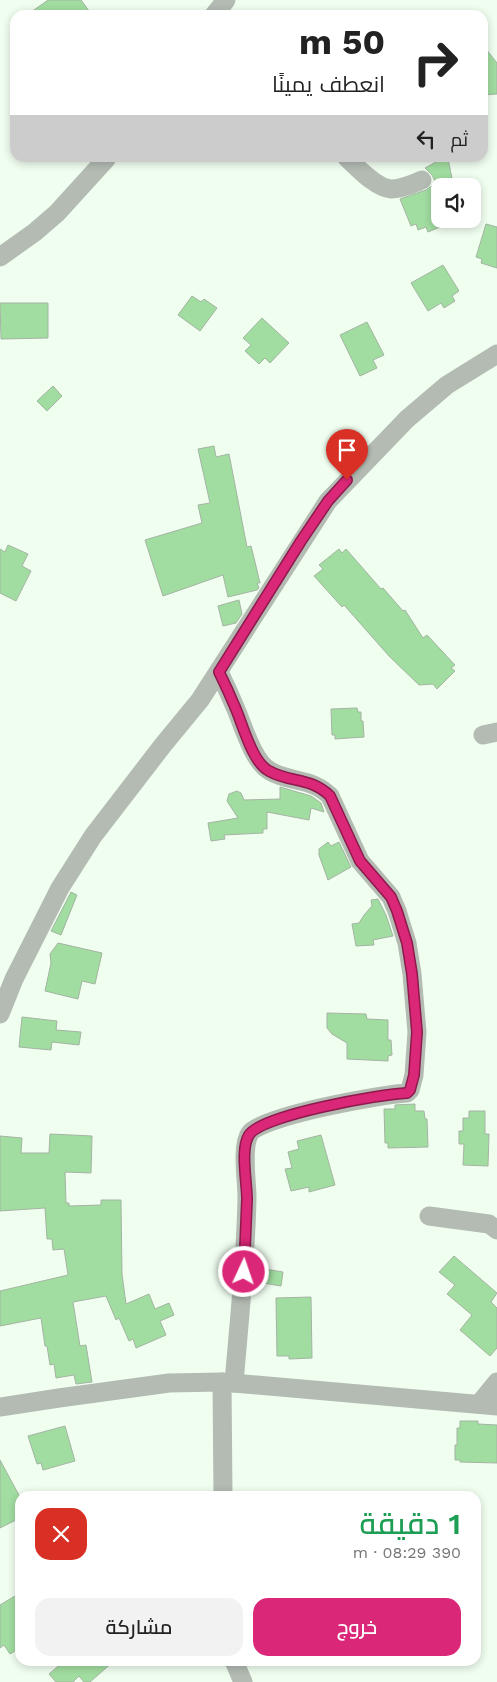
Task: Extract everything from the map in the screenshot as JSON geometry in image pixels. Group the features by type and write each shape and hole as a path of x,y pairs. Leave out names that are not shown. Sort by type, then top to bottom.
{"street":[{"path":"218,10 226,0"},
{"path":"0,257 57,214 103,162"},
{"path":"352,162 378,185 390,189 422,180"},
{"path":"0,1014 14,979 57,895 93,836 200,700 328,501 413,413 447,385 497,354"},
{"path":"219,672 260,764 269,771 313,783 325,790 330,796 360,861 391,897 407,943 412,974 417,1032 414,1075 410,1090 407,1093 373,1096 290,1116 268,1122 257,1127 250,1134 245,1153 246,1232 228,1383 222,1491"},
{"path":"429,1216 489,1224 497,1230"},
{"path":"0,1407 169,1383 228,1383 488,1405 497,1382"},
{"path":"236,1666 243,1682"}],"building":[{"path":"48,0 81,0 88,10 34,10"},
{"path":"488,52 497,63 497,94 488,95"},
{"path":"436,162 449,162 452,178 434,178 425,168"},
{"path":"431,186 431,228 438,228 428,232 426,227 418,230 416,224 411,226 400,199"},
{"path":"486,224 497,227 497,268 481,263 482,259 476,257"},
{"path":"443,265 459,291 452,296 455,301 444,308 441,303 428,311 411,283"},
{"path":"192,296 201,302 204,299 217,308 200,331 178,315"},
{"path":"0,303 48,303 48,338 1,339"},
{"path":"262,318 289,343 270,363 265,358 259,364 245,351 251,345 243,338"},
{"path":"367,322 384,355 373,360 377,368 360,376 340,335"},
{"path":"53,386 62,396 47,411 37,401"},
{"path":"214,446 216,457 229,454 247,547 251,546 260,583 257,583 259,588 228,597 223,575 163,596 145,540 202,523 198,505 210,503 198,449"},
{"path":"8,545 28,554 22,566 31,571 16,601 0,593 0,549 5,552"},
{"path":"339,549 342,553 346,549 381,589 383,588 403,611 405,610 423,638 427,635 455,665 451,668 455,671 437,689 433,684 419,685 314,576 323,569 319,565"},
{"path":"239,600 242,614 236,623 223,626 218,606"},
{"path":"357,708 358,712 361,712 364,737 335,739 335,735 332,735 331,709"},
{"path":"280,787 311,796 321,803 324,812 311,808 309,820 267,812 267,829 263,829 263,833 224,835 225,839 211,841 208,823 238,818 227,801 229,794 237,791 241,793 244,800 280,799"},
{"path":"328,842 331,846 339,842 351,867 328,880 319,855 319,849"},
{"path":"71,892 77,895 61,935 51,931"},
{"path":"378,899 393,936 373,940 374,945 356,946 352,924 359,923 372,906 371,900"},
{"path":"58,943 102,953 95,984 82,981 78,999 45,991 51,963 50,954"},
{"path":"327,1013 366,1014 367,1019 388,1020 388,1040 391,1040 392,1055 388,1056 388,1061 347,1059 347,1043 332,1034 327,1028"},
{"path":"22,1017 57,1021 56,1030 81,1032 79,1045 52,1042 51,1050 19,1047"},
{"path":"415,1104 415,1111 424,1111 425,1119 427,1119 428,1147 388,1148 388,1143 385,1143 384,1109 395,1109 395,1105"},
{"path":"469,1111 485,1111 485,1134 489,1134 488,1166 463,1165 464,1144 459,1144 459,1131 463,1131 463,1118 469,1118"},
{"path":"50,1134 92,1136 91,1173 65,1172 66,1203 69,1203 69,1206 101,1205 101,1200 121,1200 122,1274 126,1304 149,1294 155,1309 169,1303 174,1315 160,1321 166,1335 136,1348 133,1339 129,1341 119,1318 116,1320 106,1296 73,1302 80,1346 86,1345 92,1382 76,1384 74,1375 56,1378 54,1364 50,1365 47,1346 45,1346 41,1318 0,1326 0,1291 68,1275 64,1249 53,1250 52,1239 47,1239 45,1208 0,1211 0,1136 22,1138 21,1153 49,1153"},
{"path":"321,1135 335,1185 309,1192 309,1187 291,1191 285,1169 292,1168 288,1152 299,1149 297,1141"},
{"path":"454,1256 497,1293 491,1302 497,1308 497,1348 490,1356 460,1330 472,1315 447,1294 455,1285 439,1272"},
{"path":"259,1268 283,1272 281,1286 257,1282"},
{"path":"311,1297 312,1358 289,1359 289,1356 277,1356 276,1298"},
{"path":"460,1421 478,1421 478,1424 497,1425 497,1463 460,1462 460,1460 455,1460 457,1428 460,1428"},
{"path":"65,1426 75,1461 43,1470 41,1463 37,1464 28,1436"},
{"path":"0,1460 17,1491 15,1491 15,1520 0,1528"},
{"path":"15,1596 15,1651 10,1654 4,1645 0,1648 0,1605"},
{"path":"58,1666 108,1666 90,1682 84,1682 79,1676 73,1682 56,1682 49,1674"}],"route":[{"path":"244,1272 247,1197 245,1153 246,1143 250,1134 257,1127 268,1122 290,1116 373,1096 407,1093 410,1090 414,1075 417,1032 412,974 407,943 391,897 360,861 330,796 325,790 313,783 279,775 269,771 260,764 219,672 301,541 328,501 347,480"}]}
